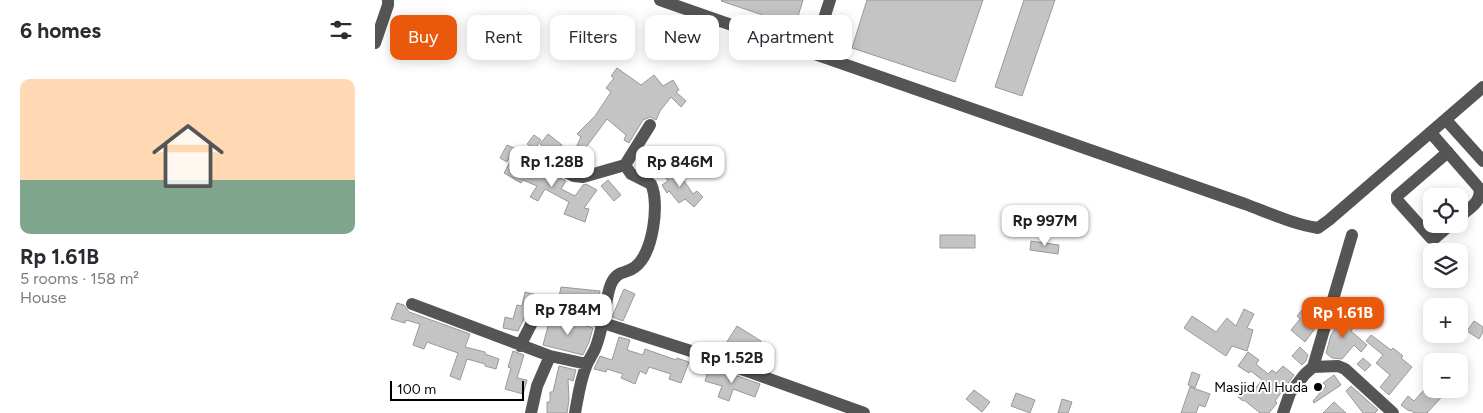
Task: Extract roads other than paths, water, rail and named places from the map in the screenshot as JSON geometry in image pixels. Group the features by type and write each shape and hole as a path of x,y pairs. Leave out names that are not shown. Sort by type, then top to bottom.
{"street":[{"path":"375,44 388,0"},
{"path":"660,0 729,24"},
{"path":"825,15 830,0"},
{"path":"833,60 1305,226 1318,228 1483,88"},
{"path":"1446,120 1483,161"},
{"path":"526,153 573,176 583,177 625,165 650,125"},
{"path":"1431,133 1479,188 1481,194 1479,200 1468,209"},
{"path":"1423,229 1397,200 1397,196 1447,152"},
{"path":"575,413 587,364 594,350 603,322 611,285 615,277 622,272 636,267 648,250 654,216 655,196 651,184 631,174 625,165"},
{"path":"1427,233 1431,238 1435,238 1441,233"},
{"path":"1283,413 1290,393 1313,367 1352,235"},
{"path":"412,304 550,356 587,364"},
{"path":"521,346 540,307 547,305 694,352 864,413"},
{"path":"531,413 537,386 550,356"},
{"path":"1313,367 1338,366 1345,369 1393,413"}],"place":[{"name":"Masjid Al Huda","path":"1318,387"}]}
